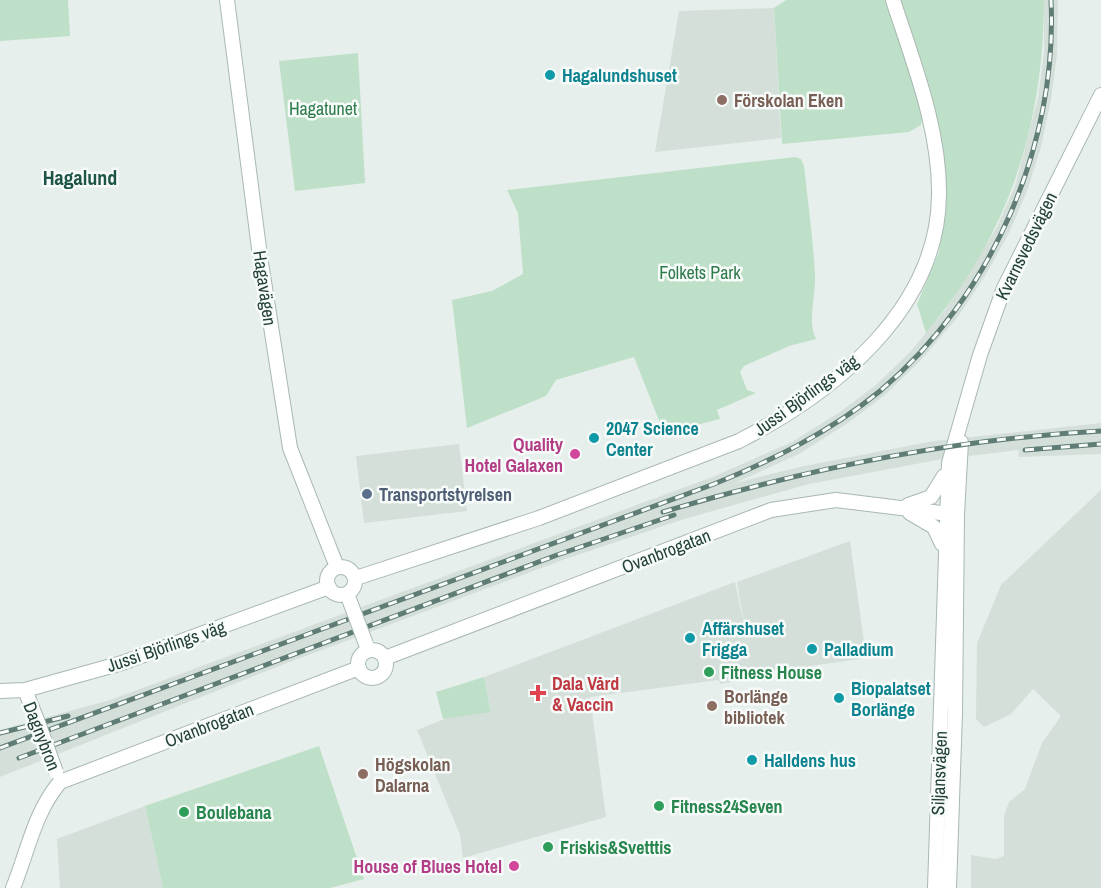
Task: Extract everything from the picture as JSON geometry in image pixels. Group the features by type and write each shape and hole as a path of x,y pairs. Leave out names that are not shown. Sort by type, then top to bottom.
{"street":[{"name":"Hagavägen","path":"227,0 260,256 290,448 337,567"},
{"name":"Jussi Björlings väg","path":"356,578 539,518 739,441 765,428 809,397 851,364 880,337 905,305 925,265 936,228 939,195 932,134 892,0"},
{"name":"Kvarnsvedsvägen","path":"951,514 949,463 987,334 1004,288 1101,95"},
{"name":"Kvarnsvedsvägen","path":"951,514 967,404"},
{"path":"896,507 931,497 941,484 949,463"},
{"name":"Ovanbrogatan","path":"385,658 771,510 836,500 951,514"},
{"path":"896,507 926,520 934,527 945,552"},
{"name":"Siljansvägen","path":"935,888 945,552 951,514"},
{"name":"Siljansvägen","path":"949,888 955,713 951,514"},
{"path":"337,567 351,570 356,578 354,588 348,596 334,593 328,587 330,573 337,567"},
{"name":"Jussi Björlings väg","path":"0,691 25,690 122,663 328,587"},
{"path":"348,596 367,647 378,651 385,658 386,667 378,677 366,677 359,668 361,655 367,647"},
{"name":"Ovanbrogatan","path":"58,777 359,668"},
{"name":"Dagnybron","path":"25,690 58,777"},
{"path":"13,888 34,824 58,777"},
{"path":"21,888 58,777"}],"shaded area":[{"path":"1044,0 1058,0 1057,54 1051,100 1041,147 1027,191 1009,233 985,276 957,318 921,360 885,395 848,423 799,454 735,483 804,466 934,441 1101,423 1101,454 1019,457 1018,450 937,460 809,484 684,519 560,561 287,663 0,777 0,730 110,700 715,476 792,442 840,412 876,385 911,351 946,309 997,227 1015,186 1038,98 1044,53"},
{"name":"Förskolan Eken","path":"774,8 781,138 655,152 679,11"},
{"path":"459,444 467,511 364,523 356,456"},
{"path":"1101,490 1101,888 971,888 971,855 996,859 1004,856 1004,816 1009,802 1025,789 1042,743 1061,716 1033,689 1011,714 984,727 976,719 977,643 1001,585"},
{"path":"850,541 865,649 860,659 753,674 751,678 721,684 718,680 590,697 606,817 463,858 460,835 417,730 447,718 491,711 484,677 735,582 745,629 737,582"},
{"path":"145,806 163,888 60,888 57,839"}],"green space":[{"path":"0,0 68,0 70,36 0,41"},
{"path":"786,0 890,0 924,106 921,125 909,132 782,144 774,8"},
{"path":"899,0 1044,0 1037,94 1028,137 1015,178 999,219 979,258 955,296 926,333 917,304 939,252 946,180 940,145"},
{"name":"Hagatunet","path":"358,53 365,183 295,191 279,61"},
{"name":"Folkets Park","path":"795,157 801,159 804,166 809,207 815,275 812,324 816,339 789,346 744,366 740,372 747,390 756,393 717,410 720,419 664,433 634,357 556,380 546,396 467,428 452,300 492,291 523,274 518,213 507,190"},
{"path":"484,677 491,712 443,719 436,692"},
{"path":"319,746 364,879 330,888 163,888 145,806"}],"railway":[{"path":"0,748 714,484 800,444 861,406 920,353 955,311 985,265 1010,215 1029,163 1043,109 1050,55 1051,0"},
{"path":"663,512 771,482 879,458 989,441 1101,431"},
{"path":"1025,450 1101,444"},
{"path":"19,758 557,555 674,515"},
{"path":"0,733 68,716"}],"place":[{"name":"Hagalundshuset","path":"550,75"},
{"name":"Förskolan Eken","path":"722,100"},
{"name":"2047 Science Center","path":"594,438"},
{"name":"Quality Hotel Galaxen","path":"575,454"},
{"name":"Transportstyrelsen","path":"367,494"},
{"name":"Affärshuset Frigga","path":"690,638"},
{"name":"Palladium","path":"812,649"},
{"name":"Fitness House","path":"709,672"},
{"name":"Dala Vård & Vaccin","path":"538,693"},
{"name":"Biopalatset Borlänge","path":"839,698"},
{"name":"Borlänge bibliotek","path":"712,706"},
{"name":"Halldens hus","path":"752,760"},
{"name":"Högskolan Dalarna","path":"363,774"},
{"name":"Fitness24Seven","path":"659,806"},
{"name":"Boulebana","path":"184,812"},
{"name":"Friskis&Svetttis","path":"548,847"},
{"name":"House of Blues Hotel","path":"514,866"}],"district":[{"name":"Hagalund","path":"80,177"}]}
